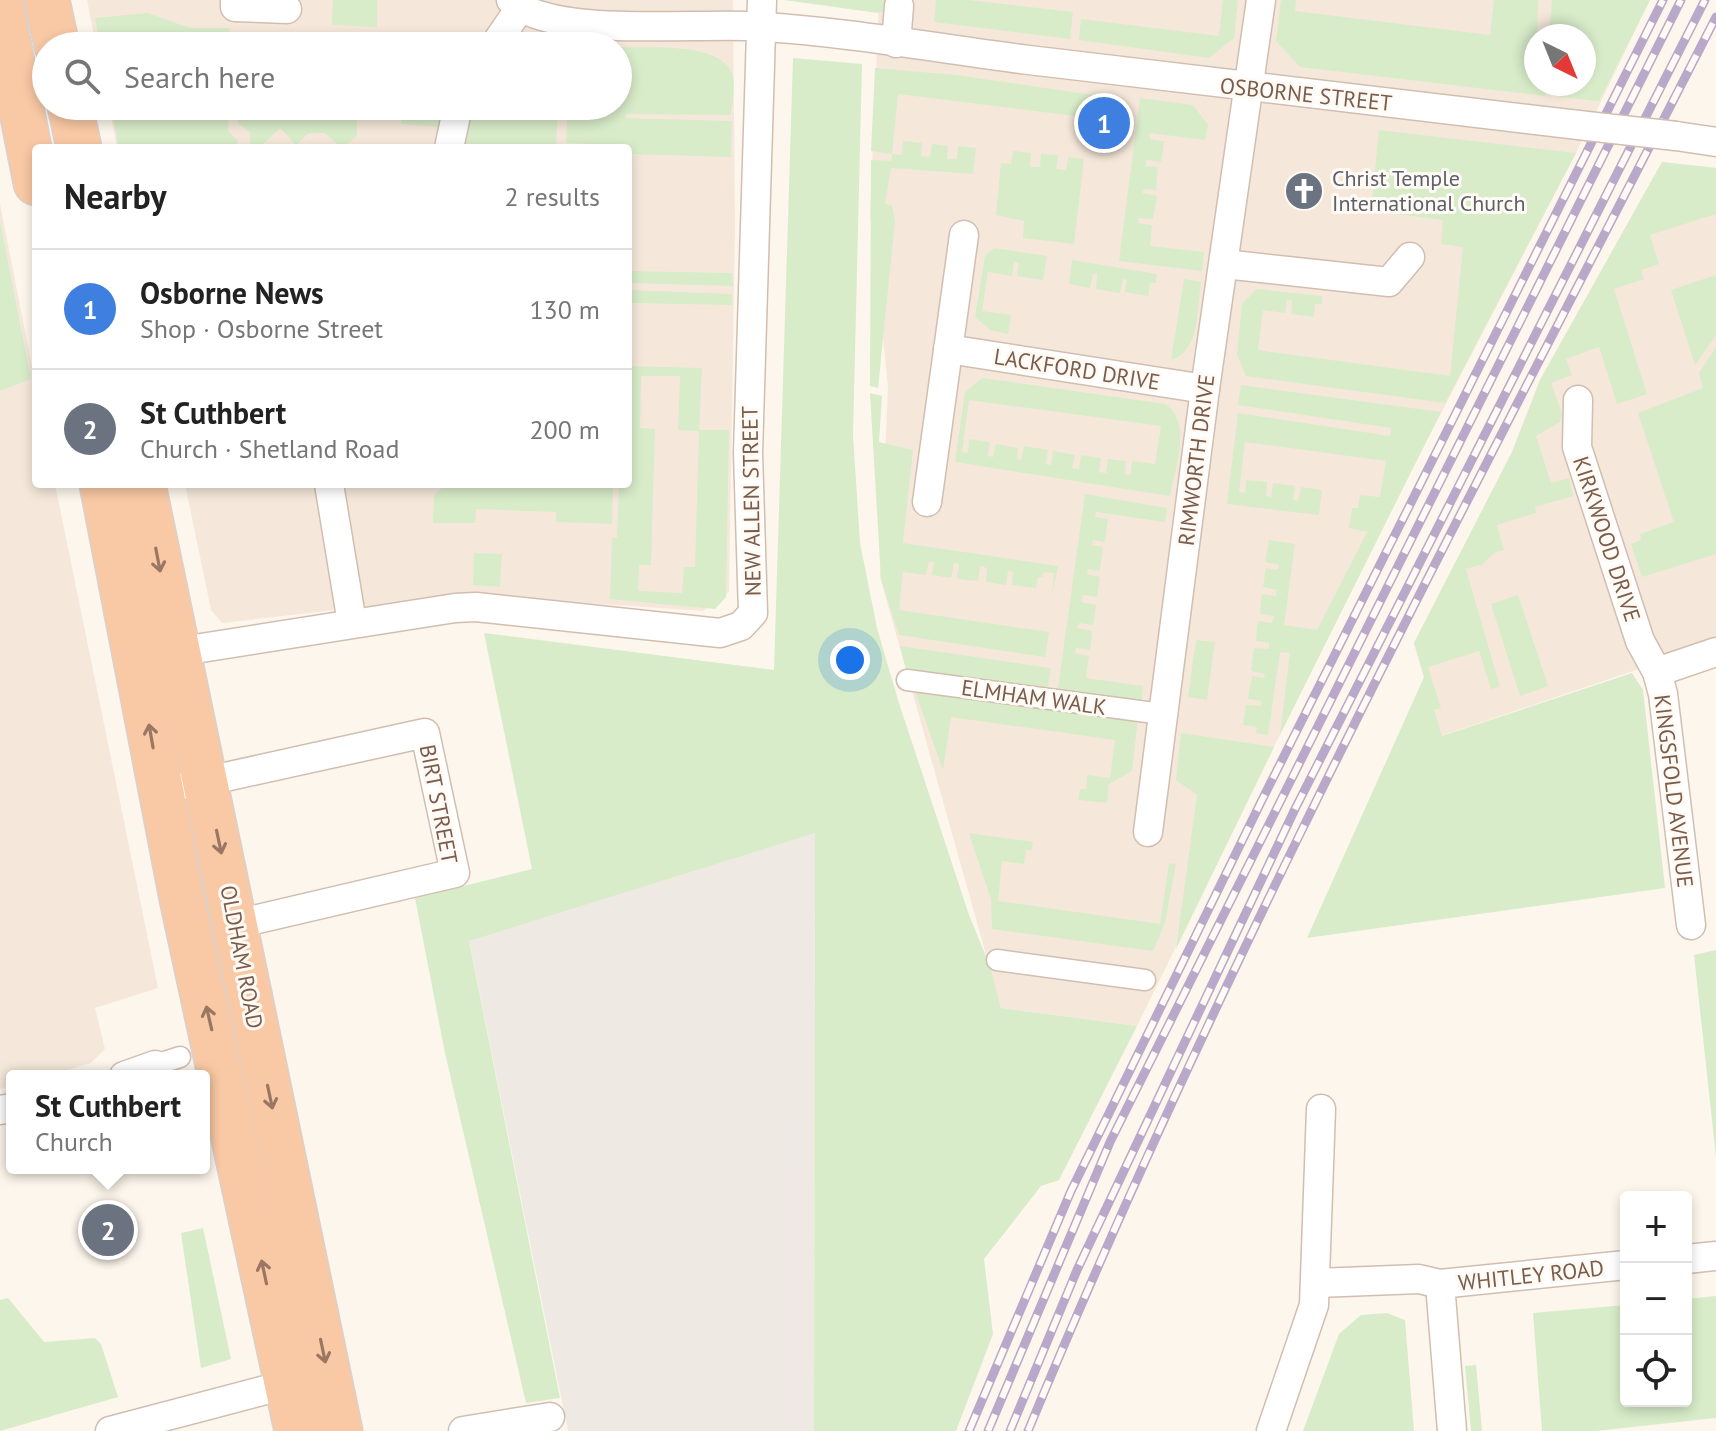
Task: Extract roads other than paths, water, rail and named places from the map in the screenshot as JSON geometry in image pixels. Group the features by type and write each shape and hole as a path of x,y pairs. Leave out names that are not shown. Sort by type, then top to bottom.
{"highway":[{"path":"47,0 54,32"},
{"path":"0,1 21,80 32,156"},
{"path":"73,120 78,144"},
{"name":"OLDHAM ROAD","path":"103,488 156,655 205,782 340,1431"},
{"name":"OLDHAM ROAD","path":"143,488 156,655 161,791 297,1431"}],"street":[{"path":"235,0 235,7 287,9"},
{"name":"RIMWORTH DRIVE","path":"1148,832 1205,389 1261,0"},
{"path":"501,32 516,4"},
{"name":"OSBORNE STREET","path":"516,4 543,18 613,25 761,13 896,43 1249,89 1716,142"},
{"path":"896,43 899,6"},
{"name":"NEW ALLEN STREET","path":"156,655 352,623 476,607 720,633 741,626 753,613 748,453 761,13"},
{"path":"450,144 455,120"},
{"path":"927,502 964,235"},
{"path":"1224,264 1389,282 1410,257"},
{"name":"LACKFORD DRIVE","path":"948,349 1205,389"},
{"name":"KIRKWOOD DRIVE","path":"1578,400 1577,447 1640,641 1657,672"},
{"path":"330,488 352,623"},
{"name":"KINGSFOLD AVENUE","path":"1691,925 1663,694 1657,672 1716,652"},
{"name":"ELMHAM WALK","path":"907,680 1162,714"},
{"name":"BIRT STREET","path":"161,791 425,733 455,873 236,924"},
{"path":"997,960 1145,980"},
{"path":"142,1070 168,1061"},
{"path":"1271,1431 1314,1305 1321,1109"},
{"path":"1692,1258 1716,1256"},
{"name":"WHITLEY ROAD","path":"1452,1431 1440,1284 1620,1266"},
{"path":"1317,1283 1419,1279 1440,1284"},
{"path":"110,1431 288,1384"},
{"path":"463,1431 550,1417"}],"railway":[{"path":"969,1431 1071,1191 1261,802 1663,0"},
{"path":"988,1431 1110,1142 1681,0"},
{"path":"1010,1431 1077,1270 1295,809 1705,0"},
{"path":"1028,1431 1105,1250 1271,894 1446,542 1716,17"}],"place":[{"name":"Osborne News","path":"1104,123"},
{"name":"Christ Temple International Church","path":"1304,191"},
{"name":"St Cuthbert","path":"108,1230"}]}
